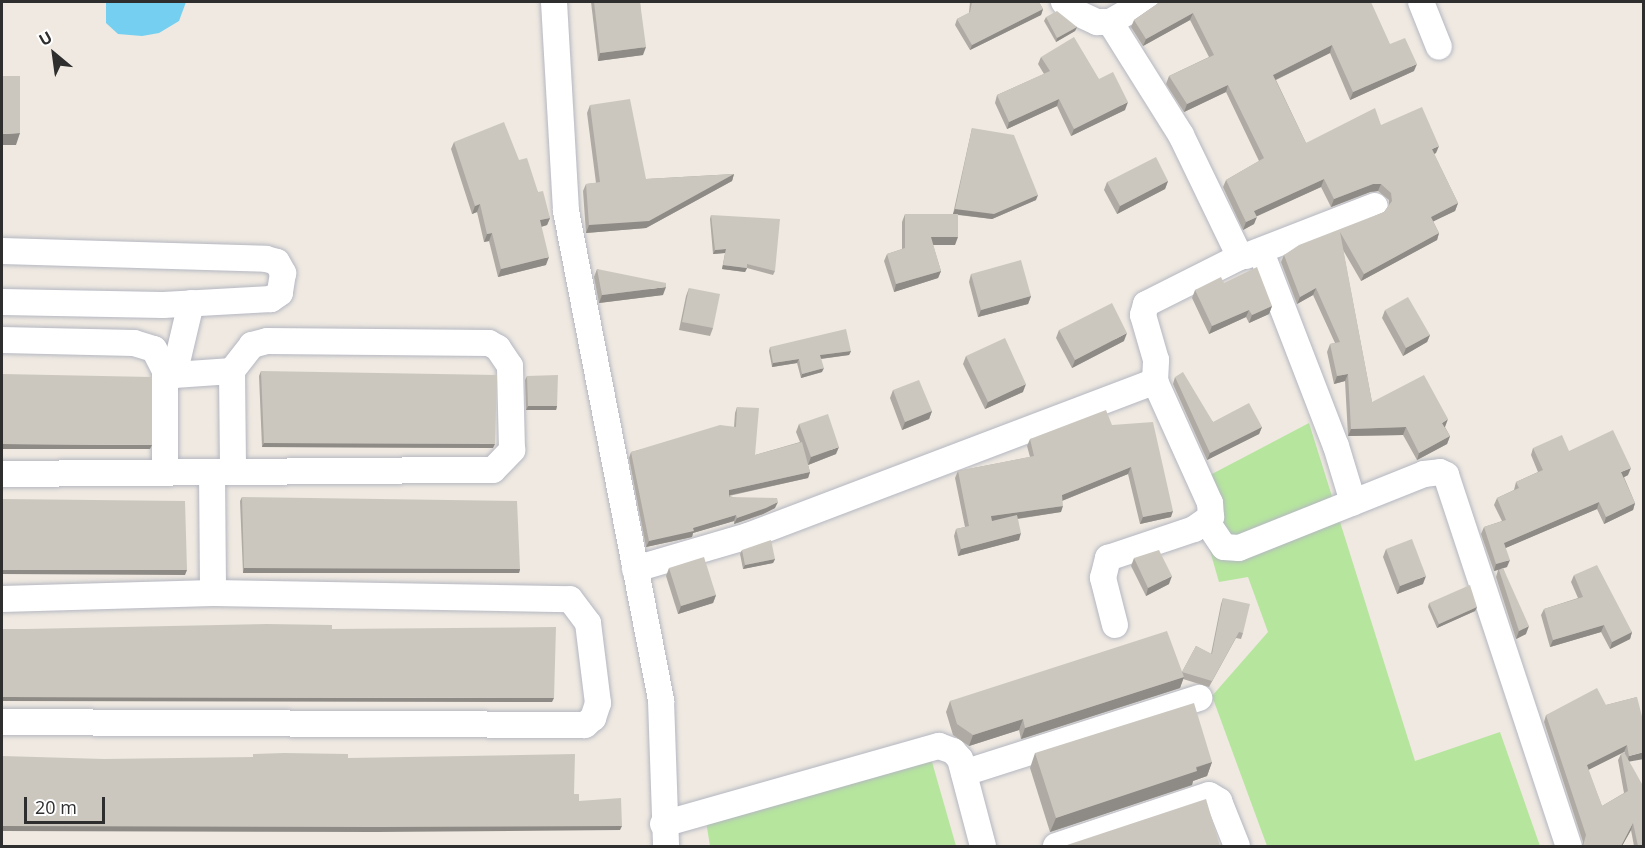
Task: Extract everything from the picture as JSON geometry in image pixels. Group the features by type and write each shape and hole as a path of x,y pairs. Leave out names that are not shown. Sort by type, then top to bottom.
{"street":[{"path":"554,2 566,211 661,701 665,835 933,746 953,752 964,773 983,846"},
{"path":"1064,2 1087,19 1110,21 1145,2"},
{"path":"1421,2 1439,47"},
{"path":"1110,21 1181,135 1251,255 1336,446 1353,502"},
{"path":"1115,625 1103,578 1108,558 1207,522 1212,515 1210,503 1155,381 1156,360 1143,315 1146,304 1251,255 1375,206"},
{"path":"2,251 267,259 277,262 283,273 280,293 271,299 191,303 2,302"},
{"path":"165,472 170,373 191,303"},
{"path":"2,340 134,343 154,349 170,373"},
{"path":"2,474 165,472 222,472 493,470 512,450 510,366 498,348 489,343 267,341 252,345 232,371 222,472 213,592"},
{"path":"170,373 232,371"},
{"path":"635,569 748,537 1155,381"},
{"path":"1207,522 1224,547 1239,548 1424,474 1446,475 1569,846"},
{"path":"2,599 213,592 570,599 588,623 597,672 597,709 585,725 2,722"},
{"path":"964,773 1199,698"},
{"path":"1056,846 1209,795 1219,801 1237,846"}],"green space":[{"path":"1309,423 1415,761 1500,732 1540,846 1267,846 1212,696 1268,632 1248,577 1219,582 1191,485"},
{"path":"928,748 956,846 710,846 704,809"}],"water":[{"path":"106,2 186,2 179,21 159,33 142,36 118,34 106,23"}],"building":[{"path":"594,2 640,2 646,47 600,53"},
{"path":"972,2 1039,2 1043,9 972,45 957,19 970,12"},
{"path":"1160,2 1371,2 1390,44 1405,38 1417,64 1353,92 1332,45 1273,75 1306,143 1375,108 1381,125 1422,107 1439,146 1432,149 1458,203 1431,217 1439,233 1364,274 1340,232 1372,402 1424,375 1448,419 1442,423 1450,436 1419,453 1406,427 1351,429 1348,374 1337,376 1330,344 1340,342 1316,288 1300,297 1284,255 1299,245 1384,212 1392,201 1391,193 1381,184 1373,184 1334,199 1324,179 1254,211 1257,217 1246,222 1226,180 1264,158 1228,85 1187,104 1169,76 1214,55 1193,13 1146,39 1134,20"},
{"path":"1057,11 1077,27 1057,38 1046,17"},
{"path":"1074,37 1099,79 1113,72 1128,102 1074,129 1059,99 1009,122 997,95 1050,71 1041,57"},
{"path":"2,76 20,76 20,133 2,134"},
{"path":"630,99 646,179 734,174 649,221 589,225 586,184 600,182 590,105"},
{"path":"504,122 519,160 527,158 538,192 543,191 550,218 540,220 549,257 501,269 492,233 487,234 480,204 475,206 454,142"},
{"path":"972,128 1014,135 1038,195 994,214 955,209"},
{"path":"1156,157 1168,181 1120,206 1107,182"},
{"path":"905,214 958,214 958,237 931,237 941,271 896,284 887,254 905,248"},
{"path":"711,215 780,219 775,271 747,264 747,268 723,265 726,249 715,250"},
{"path":"1021,260 1031,296 981,310 971,274"},
{"path":"1257,267 1272,306 1252,315 1249,310 1212,326 1195,290 1221,277 1224,283"},
{"path":"597,269 666,283 666,287 602,295"},
{"path":"689,288 720,294 713,328 682,322"},
{"path":"1408,297 1430,335 1406,348 1385,310"},
{"path":"1112,303 1127,333 1075,360 1059,330"},
{"path":"846,329 851,351 820,355 824,368 802,374 799,359 773,363 770,347"},
{"path":"1005,338 1026,384 988,402 966,356"},
{"path":"261,371 497,375 495,444 264,443"},
{"path":"1183,372 1213,422 1249,403 1262,427 1210,453 1175,377"},
{"path":"2,374 152,377 152,445 2,444"},
{"path":"558,375 557,406 528,406 527,376"},
{"path":"919,380 932,411 905,422 893,390"},
{"path":"737,407 759,408 755,455 802,442 810,472 729,490 729,497 777,498 778,502 766,508 737,518 736,515 693,528 694,531 649,541 631,452 720,425 736,427"},
{"path":"1106,410 1112,425 1153,422 1173,511 1143,517 1131,467 1062,495 1063,506 991,516 992,521 1017,515 1021,533 961,549 956,529 969,526 958,471 1034,456 1030,439"},
{"path":"828,414 839,447 811,457 799,424"},
{"path":"1613,430 1631,468 1621,472 1635,503 1606,517 1599,502 1504,543 1510,560 1496,564 1484,527 1506,520 1497,498 1519,488 1516,482 1543,470 1533,448 1562,435 1569,451"},
{"path":"242,497 517,501 520,569 244,568"},
{"path":"2,499 185,501 187,570 2,570"},
{"path":"1412,539 1426,576 1400,586 1386,549"},
{"path":"771,540 775,559 745,565 742,550"},
{"path":"1159,550 1172,576 1148,588 1134,558"},
{"path":"704,557 716,595 681,606 669,568"},
{"path":"1597,565 1632,632 1612,642 1604,625 1553,640 1544,609 1583,597 1574,575"},
{"path":"1503,568 1529,626 1519,631 1499,570"},
{"path":"1470,585 1477,607 1439,624 1429,603"},
{"path":"1223,598 1250,604 1243,633 1239,632 1212,681 1182,672 1196,646 1212,654"},
{"path":"332,625 332,629 556,627 554,698 2,697 2,629"},
{"path":"1167,631 1184,677 1025,728 1023,719 973,735 957,724 950,701"},
{"path":"1597,688 1606,705 1637,697 1644,724 1644,752 1629,756 1627,745 1587,765 1602,806 1628,791 1621,754 1624,752 1642,784 1644,782 1644,846 1638,846 1633,823 1621,846 1583,846 1586,835 1546,715"},
{"path":"1194,703 1212,762 1196,767 1197,771 1056,818 1035,753"},
{"path":"253,754 348,754 348,758 575,754 574,794 579,794 579,801 621,798 622,826 2,826 2,756 104,759 253,757"},
{"path":"1206,799 1220,846 1064,846"}]}
